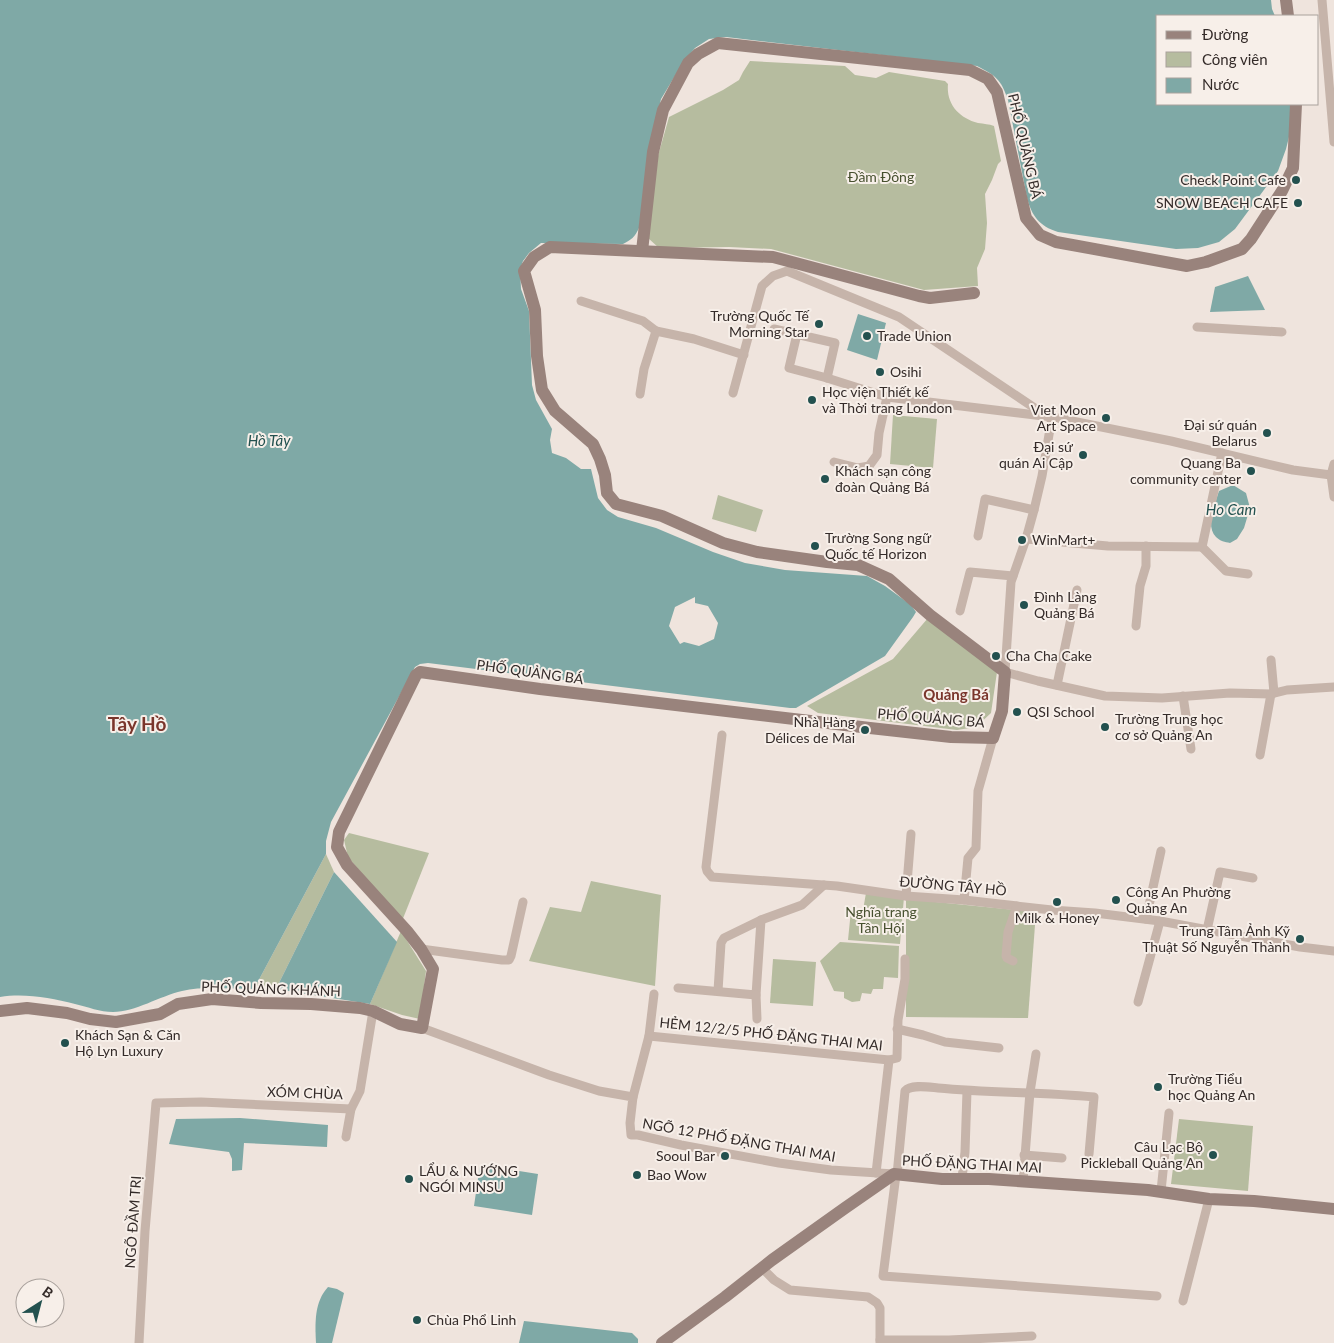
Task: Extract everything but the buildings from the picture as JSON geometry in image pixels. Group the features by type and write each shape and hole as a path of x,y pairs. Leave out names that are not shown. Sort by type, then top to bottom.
{"street":[{"path":"1286,0 1288,15"},
{"path":"1322,0 1334,142"},
{"name":"PHỐ QUẢNG BÁ","path":"642,251 653,152 663,110 688,63 698,54 718,43 970,70 988,79 998,92 1026,218 1040,235 1056,242 1187,266 1206,262 1242,249 1251,239 1282,191 1292,168 1296,105"},
{"path":"974,293 930,298 773,257 550,247 534,257 524,271 535,310 537,356 542,390 554,411 593,444 600,459 607,493 616,504 662,516 723,543 757,552 827,562 858,564 889,579 930,615 1005,672 1105,696 1124,693 1162,698 1230,693 1272,693 1287,690 1334,687"},
{"path":"734,393 762,286 773,276 787,271 899,317 1049,417"},
{"path":"581,302 643,320 656,331 694,339 744,354"},
{"path":"1197,327 1282,332"},
{"path":"774,329 835,343 827,378"},
{"path":"640,394 644,370 656,331"},
{"path":"797,334 789,368 887,397 1049,417 1171,441 1293,470 1331,475"},
{"path":"834,462 858,468 869,466 877,456 887,397"},
{"path":"1005,672 1011,582 1026,539 1042,476 1049,417"},
{"path":"1202,547 1222,453"},
{"path":"1334,464 1331,475 1334,497"},
{"path":"978,536 985,499 1034,510"},
{"path":"1026,539 1108,546 1202,547 1226,571 1248,574"},
{"path":"1136,626 1140,586 1146,566 1146,546"},
{"path":"960,611 970,572 1013,576"},
{"path":"1057,685 1077,590"},
{"path":"1260,755 1272,693 1271,660"},
{"name":"PHỐ QUẢNG BÁ","path":"422,1028 433,969 406,929 346,865 337,847 339,832 416,675 420,672 540,689 870,728 993,738 1002,711 1005,672"},
{"path":"1183,696 1191,749"},
{"name":"ĐƯỜNG TÂY HỒ","path":"722,735 706,867 712,877 1096,912 1160,921 1300,947 1334,951"},
{"path":"964,900 968,858 976,848 978,792 993,738"},
{"path":"906,896 911,834"},
{"path":"1146,919 1161,851"},
{"path":"1206,930 1220,872 1253,878"},
{"path":"718,991 722,940 724,938 761,920 802,905 824,886"},
{"path":"421,949 509,960 523,902"},
{"path":"1013,961 1009,960 1006,956 1008,932 1016,906"},
{"path":"757,1019 756,995 761,920"},
{"path":"1138,1002 1160,921"},
{"path":"876,1173 889,1060 897,1058 897,1028 900,999 905,979 904,959"},
{"path":"678,988 756,995"},
{"path":"633,1097 650,1036 654,994"},
{"name":"PHỐ QUẢNG KHÁNH","path":"0,1011 28,1008 116,1022 160,1014 178,1004 212,1000 360,1008 373,1011 400,1024 422,1028"},
{"name":"XÓM CHÙA","path":"156,1103 201,1102 352,1108 360,1091 373,1011"},
{"name":"NGÕ 12 PHỐ ĐẶNG THAI MAI","path":"422,1028 549,1075 599,1091 633,1097 630,1123 631,1136 638,1135 680,1145 779,1163 832,1170 896,1175"},
{"path":"897,1028 923,1034 945,1042 999,1048"},
{"name":"HẺM 12/2/5 PHỐ ĐẶNG THAI MAI","path":"650,1036 889,1060"},
{"path":"1023,1182 1030,1092 1036,1054"},
{"path":"1089,1154 1094,1097 1030,1092 966,1091 931,1087 910,1087 906,1089 883,1276 1157,1296"},
{"path":"962,1178 966,1091"},
{"name":"NGÕ ĐẦM TRỊ","path":"139,1343 145,1232 156,1103"},
{"path":"346,1137 352,1108"},
{"path":"1161,1191 1169,1113"},
{"path":"1024,1155 1062,1158"},
{"name":"PHỐ ĐẶNG THAI MAI","path":"662,1343 844,1208 896,1175 1082,1185 1161,1191 1209,1199 1334,1208"},
{"path":"1183,1301 1209,1199"},
{"path":"762,1268 774,1280 790,1290 868,1297 877,1302 880,1308 880,1341 949,1341 1032,1336"}],"green space":[{"name":"Đầm Đông","path":"750,61 845,66 855,75 876,78 889,72 945,81 948,84 949,98 960,114 971,121 994,126 1001,161 985,194 987,223 985,249 977,268 978,286 924,290 771,249 729,247 659,248 648,238 658,156 669,117 739,80"},
{"path":"893,415 937,419 933,468 890,464"},
{"path":"718,495 763,510 756,532 712,519"},
{"path":"928,618 997,672 991,713 976,727 957,730 818,713 807,706 893,659"},
{"path":"349,833 429,853 402,921 348,857 344,840"},
{"path":"326,854 334,872 276,989 254,989"},
{"path":"591,881 661,895 655,986 529,961 550,907 581,912"},
{"name":"Nghĩa trang Tân Hội","path":"866,893 904,897 900,944 848,940 851,910 863,910"},
{"path":"906,899 1036,912 1028,1018 906,1017"},
{"path":"401,931 426,971 420,1019 370,1004"},
{"path":"840,942 899,946 898,978 884,977 883,989 873,989 871,994 862,993 860,1001 852,1002 844,998 844,992 834,991 820,961"},
{"path":"773,959 816,962 813,1006 770,1003"},
{"name":"Câu Lạc Bộ Pickleball Quảng An","path":"1179,1119 1253,1126 1248,1191 1171,1184"}],"water":[{"name":"Hồ Tây","path":"0,0 1271,0 1275,15 1156,15 1156,105 1291,105 1293,121 1278,171 1235,229 1219,242 1198,248 1176,249 1058,232 1051,230 1037,220 1027,198 1008,100 997,79 977,66 726,37 709,39 695,48 684,61 661,99 639,228 631,240 623,244 541,243 529,253 520,269 521,289 529,311 532,385 536,400 552,429 550,440 552,453 566,458 581,469 591,469 598,498 607,510 618,517 656,528 745,563 785,570 867,576 885,586 911,605 916,612 885,656 796,708 428,663 420,664 415,667 331,822 326,841 326,854 254,989 190,989 174,993 139,1007 113,1012 38,997 0,997"},
{"path":"1248,276 1265,310 1210,312 1215,287"},
{"name":"Trade Union","path":"858,314 886,323 877,360 847,350"},
{"name":"Ho Cam","path":"1233,485 1246,493 1250,508 1244,528 1237,539 1230,543 1216,537 1211,527 1211,521 1219,491"},
{"path":"334,872 397,942 370,1004 276,989"},
{"path":"240,1118 328,1125 327,1147 244,1143 242,1170 232,1171 232,1159 229,1152 169,1144 176,1119"},
{"path":"480,1165 538,1174 532,1215 474,1206"},
{"path":"328,1287 344,1293 332,1343 316,1343 318,1306 323,1293"},
{"path":"524,1321 632,1333 638,1339 638,1343 519,1343"}],"pier":[{"path":"695,597 695,603 708,606 718,623 714,639 699,646 684,642 680,644 669,626 675,607"}],"place":[{"name":"Check Point Cafe","path":"1296,180"},
{"name":"SNOW BEACH CAFE","path":"1298,203"},
{"name":"Trường Quốc Tế Morning Star","path":"819,324"},
{"name":"Trade Union","path":"867,336"},
{"name":"Osihi","path":"880,372"},
{"name":"Học viện Thiết kế và Thời trang London","path":"812,400"},
{"name":"Viet Moon Art Space","path":"1106,418"},
{"name":"Đại sứ quán Belarus","path":"1267,433"},
{"name":"Đại sứ quán Ai Cập","path":"1083,455"},
{"name":"Quang Ba community center","path":"1251,471"},
{"name":"Khách sạn công đoàn Quảng Bá","path":"825,479"},
{"name":"WinMart+","path":"1022,540"},
{"name":"Trường Song ngữ Quốc tế Horizon","path":"815,546"},
{"name":"Đình Làng Quảng Bá","path":"1024,605"},
{"name":"Cha Cha Cake","path":"996,656"},
{"name":"QSI School","path":"1017,712"},
{"name":"Trường Trung học cơ sở Quảng An","path":"1105,727"},
{"name":"Nhà Hàng Délices de Mai","path":"865,730"},
{"name":"Công An Phường Quảng An","path":"1116,900"},
{"name":"Milk & Honey","path":"1057,902"},
{"name":"Trung Tâm Ảnh Kỹ Thuật Số Nguyễn Thành","path":"1300,939"},
{"name":"Khách Sạn & Căn Hộ Lyn Luxury","path":"65,1043"},
{"name":"Trường Tiểu học Quảng An","path":"1158,1087"},
{"name":"Câu Lạc Bộ Pickleball Quảng An","path":"1213,1155"},
{"name":"Sooul Bar","path":"725,1156"},
{"name":"Bao Wow","path":"637,1175"},
{"name":"LẨU & NƯỚNG NGÓI MINSU","path":"409,1179"},
{"name":"Chùa Phổ Linh","path":"417,1320"}],"district":[{"name":"Quảng Bá","path":"956,695"},
{"name":"Tây Hồ","path":"137,724"}]}
